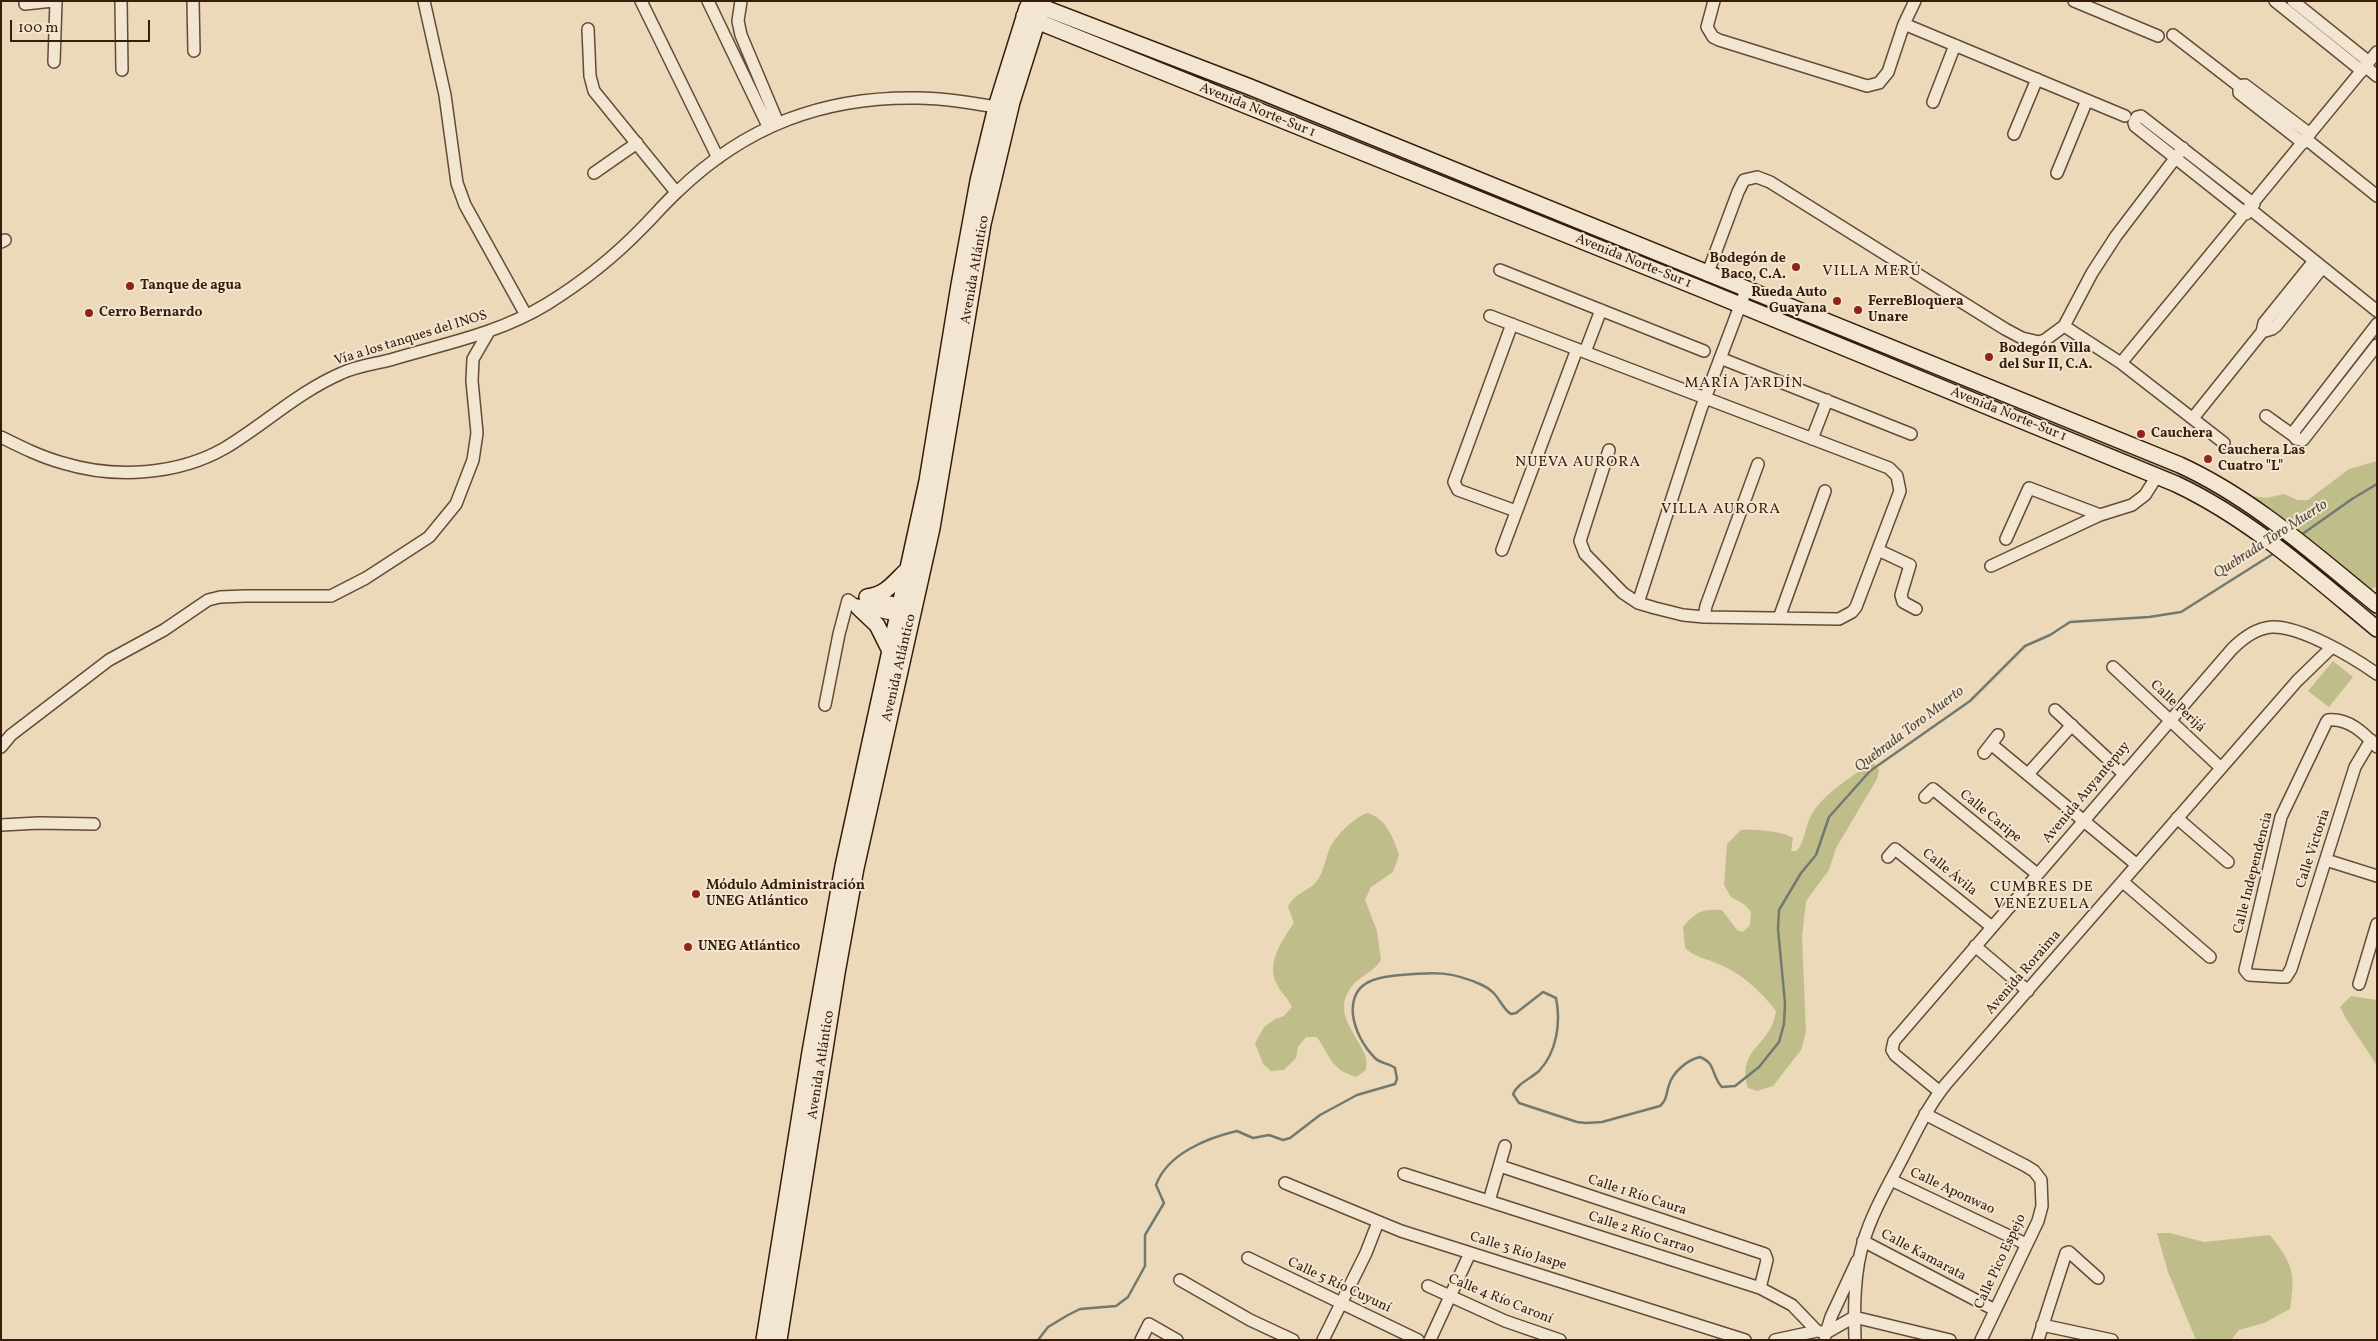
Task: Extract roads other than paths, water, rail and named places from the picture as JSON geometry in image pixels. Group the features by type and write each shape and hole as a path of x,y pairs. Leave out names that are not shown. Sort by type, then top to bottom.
{"main road":[{"name":"Avenida Atlántico","path":"764,1340 825,959 889,650 906,611 908,570 927,481 967,238 996,107 1034,8"},
{"name":"Avenida Atlántico","path":"779,1340 836,973 906,611 944,464 967,310 984,224 1034,8"},
{"name":"Avenida Norte-Sur 1","path":"1034,8 1259,91 1707,275 2163,458 2226,490 2277,524 2377,605"},
{"name":"Avenida Norte-Sur 1","path":"1034,8 1740,306 2157,476 2219,506 2265,537 2377,629"},
{"path":"889,650 877,624 860,602 884,593 908,570"}],"street":[{"path":"25,4 55,1 54,62"},
{"path":"121,1 122,70"},
{"path":"192,1 194,51"},
{"path":"424,1 445,95 457,183 465,204 526,315"},
{"path":"641,1 718,158"},
{"path":"708,1 773,125"},
{"path":"741,1 738,21 741,35 773,125"},
{"path":"1714,1 1707,27 1713,37 1867,86 1874,86 1884,79 1904,24 1915,1"},
{"path":"2074,1 2158,36"},
{"path":"2275,1 2368,63"},
{"path":"2293,1 2368,63 2377,76"},
{"path":"1904,24 2125,116"},
{"path":"588,29 590,76 594,91 676,192"},
{"path":"2173,35 2239,86 2245,85 2306,139 2377,196"},
{"path":"1933,102 1955,45"},
{"path":"2122,363 2368,63"},
{"path":"2014,134 2037,80"},
{"name":"Vía a los tanques del INOS","path":"1,437 50,459 81,468 142,471 177,467 194,462 224,448 280,408 344,372 488,333 547,304 598,268 642,229 676,192 718,158 773,125 838,106 898,98 920,98 996,107"},
{"path":"2057,173 2087,100"},
{"path":"2250,209 2175,158 2135,126 2134,123 2137,117 2141,116 2183,148 2250,209 2377,311"},
{"path":"594,173 637,143"},
{"path":"1707,275 1744,180 1757,177 1770,182 2005,329 2032,341 2045,340 2064,326 2092,273 2116,236 2183,148"},
{"path":"2193,418 2262,332 2276,326 2318,264"},
{"path":"1500,270 1704,351"},
{"path":"1638,603 1705,398 1746,290"},
{"path":"1502,550 1581,351 1601,310"},
{"path":"1490,316 1888,468 1897,476 1900,491 1856,607 1852,612 1839,619 1704,617 1670,612 1630,599 1589,559 1581,547 1580,541 1609,450"},
{"path":"1512,324 1454,482 1458,490 1516,511"},
{"path":"2294,436 2295,430 2377,324"},
{"path":"2064,326 2122,363 2224,443"},
{"path":"1,747 11,734 90,674 208,600 220,597 246,596 331,596 366,578 429,537 456,504 473,460 476,433 473,359 488,333"},
{"path":"2266,416 2299,440 2303,440 2377,345"},
{"path":"1720,358 1911,434"},
{"path":"2339,372 2350,380"},
{"path":"1812,439 1827,400"},
{"path":"1704,617 1706,606 1758,464"},
{"path":"1991,566 2100,516 2141,500 2157,476"},
{"path":"2006,539 2029,488 2100,516"},
{"path":"1779,618 1825,491"},
{"path":"1878,550 1910,565 1901,595 1908,606 1916,609"},
{"path":"825,705 848,600 906,611"},
{"name":"Avenida Auyantepuy","path":"1940,1092 1895,1055 1892,1050 1894,1040 2232,649 2253,633 2272,627 2307,636 2332,647 2377,674"},
{"name":"Avenida Roraima","path":"1856,1340 1854,1317 1859,1257 1863,1242 1872,1216 1925,1114 1940,1092 2221,768 2304,674 2332,647"},
{"name":"Calle Perijá","path":"2113,667 2221,768"},
{"path":"2055,710 2124,772"},
{"name":"Calle Independencia","path":"2291,969 2286,977 2249,975 2245,970 2281,817 2328,720 2335,719 2357,728 2374,744"},
{"path":"2028,774 2072,725"},
{"path":"1991,744 2137,865"},
{"name":"Calle Victoria","path":"2291,969 2356,767 2374,744"},
{"name":"Calle Caripe","path":"1925,798 1932,789 2037,874"},
{"path":"2177,818 2228,862"},
{"path":"1,825 40,822 94,824"},
{"name":"Calle Ávila","path":"1888,857 1895,849 1992,927"},
{"path":"2326,860 2377,876"},
{"path":"2122,882 2210,957"},
{"path":"2359,984 2373,949 2377,924"},
{"path":"1975,946 2028,991"},
{"name":"Calle Pico Espejo","path":"1925,1114 2026,1166 2039,1175 2043,1194 2042,1206 1981,1340"},
{"path":"1489,1201 1505,1146"},
{"name":"Calle 1 Río Caura","path":"1500,1166 1765,1254 1768,1260 1760,1288"},
{"name":"Calle 2 Río Carrao","path":"1404,1174 1760,1288 1792,1305 1822,1335"},
{"name":"Calle Aponwao","path":"1891,1180 2026,1244"},
{"name":"Calle 3 Río Jaspe","path":"1285,1183 1378,1222 1707,1334 1745,1340"},
{"path":"1323,1340 1366,1253 1378,1222"},
{"name":"Calle Kamarata","path":"1863,1242 1995,1310"},
{"path":"2038,1340 2066,1253 2069,1252 2098,1278"},
{"path":"1430,1340 1470,1253"},
{"path":"1822,1335 1859,1257"},
{"name":"Calle 5 Río Cuyuní","path":"1248,1258 1418,1340"},
{"path":"1180,1280 1250,1320 1293,1340"},
{"name":"Calle 4 Río Caroní","path":"1428,1286 1524,1329 1560,1340"},
{"path":"1775,1340 1822,1335 1854,1317 1950,1340"},
{"path":"1141,1340 1149,1324 1176,1340"},
{"path":"2042,1325 2112,1340"},
{"path":"1518,1340 1524,1329"}],"waterway":[{"name":"Quebrada Toro Muerto","path":"2301,535 2377,484"},
{"name":"Quebrada Toro Muerto","path":"1038,1340 1048,1327 1080,1309 1116,1306 1128,1297 1145,1266 1145,1235 1164,1203 1156,1185 1161,1174 1179,1156 1201,1143 1237,1131 1253,1138 1269,1135 1283,1140 1290,1138 1320,1115 1357,1095 1395,1084 1397,1079 1395,1068 1377,1060 1371,1054 1361,1038 1353,1015 1353,1004 1360,988 1366,983 1382,977 1423,973 1461,977 1488,988 1511,1014 1516,1013 1543,992 1556,998 1558,1027 1550,1055 1539,1071 1521,1084 1513,1094 1519,1103 1577,1122 1602,1122 1660,1106 1677,1071 1690,1061 1700,1057 1712,1067 1716,1079 1722,1087 1735,1086 1759,1067 1779,1042 1784,1024 1785,1003 1778,929 1779,910 1801,873 1816,855 1829,817 1870,771 1970,701 2025,646 2050,635 2070,622 2149,617 2181,612 2276,552"}],"place":[{"name":"Bodegón de Baco, C.A.","path":"1796,267"},
{"name":"Tanque de agua","path":"130,286"},
{"name":"Rueda Auto Guayana","path":"1837,301"},
{"name":"FerreBloquera Unare","path":"1858,310"},
{"name":"Cerro Bernardo","path":"89,313"},
{"name":"Bodegón Villa del Sur II, C.A.","path":"1989,357"},
{"name":"Cauchera","path":"2141,434"},
{"name":"Cauchera Las Cuatro \"L\"","path":"2208,459"},
{"name":"Módulo Administración UNEG Atlántico","path":"696,894"},
{"name":"UNEG Atlántico","path":"688,947"}],"district":[{"name":"VILLA MERÚ","path":"1872,272"},
{"name":"MARÍA JARDÍN","path":"1744,384"},
{"name":"NUEVA AURORA","path":"1578,463"},
{"name":"VILLA AURORA","path":"1721,510"},
{"name":"CUMBRES DE VENEZUELA","path":"2042,896"}]}
